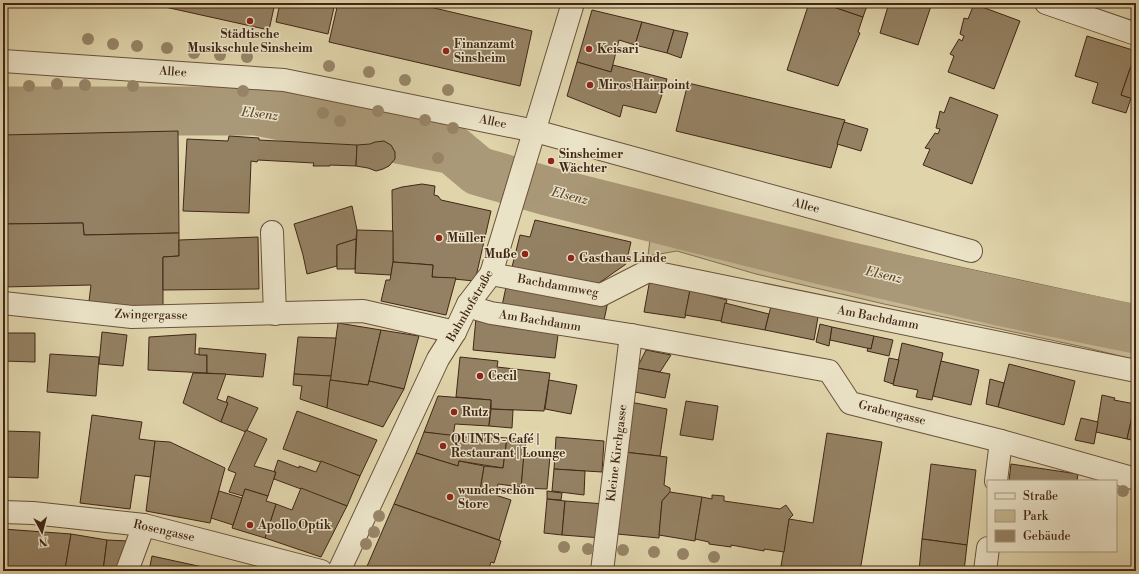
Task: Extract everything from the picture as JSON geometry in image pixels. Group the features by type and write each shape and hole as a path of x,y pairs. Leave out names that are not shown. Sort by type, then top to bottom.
{"street":[{"name":"Bahnhofstraße","path":"339,571 438,359 455,332 468,304 499,275 511,204 535,131 573,3"},
{"path":"1046,3 1136,34"},
{"name":"Allee","path":"3,61 284,80 535,131 971,251"},
{"path":"272,232 275,314"},
{"name":"Am Bachdamm","path":"623,285 648,271 1136,371"},
{"name":"Bachdammweg","path":"499,275 601,295 623,285"},
{"name":"Zwingergasse","path":"3,303 132,317 363,311 455,332"},
{"name":"Am Bachdamm","path":"468,304 477,309 492,313 622,334"},
{"name":"Grabengasse","path":"622,334 829,371 850,403 1001,441 1136,479"},
{"name":"Kleine Kirchgasse","path":"602,571 622,334"},
{"path":"996,480 1001,441"},
{"name":"Rosengasse","path":"3,512 33,513 144,525 321,571"},
{"path":"127,571 144,525"},
{"path":"985,571 987,552"}],"green space":[{"path":"539,170 669,204 1136,305 1136,360 756,274 677,251 648,256 650,239 526,208"}],"building":[{"name":"Städtische Musikschule Sinsheim","path":"167,3 275,3 269,30 165,7"},
{"path":"280,3 335,3 328,34 276,22"},
{"name":"Finanzamt Sinsheim","path":"338,3 413,3 532,31 520,86 329,42"},
{"path":"809,3 822,3 863,17 858,32 860,33 838,86 787,70"},
{"path":"822,3 868,3 863,17"},
{"path":"889,3 932,3 918,45 880,33"},
{"path":"974,4 1020,21 994,89 948,72 954,56 950,54 959,39 962,41 964,36 960,34 964,18 968,19"},
{"path":"592,10 642,22 635,45 619,40 611,72 577,62"},
{"path":"642,22 674,30 667,53 635,45"},
{"path":"674,30 688,33 681,58 667,53"},
{"path":"1087,36 1136,51 1121,95 1131,98 1126,113 1092,103 1098,83 1075,76"},
{"path":"577,62 611,72 613,65 667,79 656,113 623,105 620,117 567,96"},
{"path":"1130,69 1136,71 1136,100 1121,95"},
{"path":"688,83 845,120 831,168 676,131"},
{"path":"950,97 998,115 972,184 923,165 930,149 925,148 935,133 938,134 940,129 936,128 940,111 944,113"},
{"path":"844,122 868,129 861,151 837,144"},
{"path":"178,131 179,233 84,235 83,223 3,224 3,135"},
{"path":"229,136 259,138 259,140 357,145 356,166 313,166 314,163 258,160 257,162 251,161 249,213 183,211 187,139 228,141"},
{"path":"384,141 391,145 395,152 395,159 389,166 376,171 356,166 357,145"},
{"name":"Müller","path":"422,184 435,186 434,195 438,196 441,200 491,211 475,281 432,277 433,265 393,262 392,190"},
{"path":"352,206 357,230 356,239 337,245 337,266 307,274 294,224"},
{"name":"Gasthaus Linde","path":"535,220 631,242 626,264 589,290 511,271 520,235 530,237"},
{"path":"83,223 84,235 179,233 179,256 163,257 163,314 88,309 91,285 3,287 3,224"},
{"path":"357,230 393,231 393,262 391,275 355,273"},
{"path":"258,237 259,289 163,290 163,257 179,256 179,240"},
{"path":"356,239 355,269 337,269 337,245"},
{"path":"393,262 433,265 432,277 456,278 446,315 381,301 386,280 390,280"},
{"path":"650,279 690,290 685,318 644,312"},
{"path":"507,282 608,301 603,325 502,306"},
{"path":"690,290 727,300 721,321 685,315"},
{"path":"725,303 769,314 765,330 721,322"},
{"path":"771,306 818,317 814,340 765,330"},
{"path":"476,318 559,327 555,358 473,350"},
{"path":"338,323 381,330 368,385 330,380"},
{"path":"820,324 832,327 829,346 816,342"},
{"path":"832,327 874,336 871,349 830,340"},
{"path":"381,330 419,336 404,389 369,381"},
{"path":"102,332 127,335 123,366 99,364"},
{"path":"3,333 35,333 35,362 3,361"},
{"path":"196,334 195,354 207,355 207,373 148,370 149,337"},
{"path":"874,336 893,340 889,356 867,351 868,348 871,349"},
{"path":"298,337 336,338 331,376 294,374"},
{"path":"902,343 943,353 932,400 916,397 918,390 893,385"},
{"path":"199,348 266,354 263,377 207,373 207,355 199,355"},
{"path":"646,350 671,355 660,372 637,368"},
{"path":"50,354 99,357 96,396 47,392"},
{"path":"460,357 498,361 497,367 550,373 544,411 491,409 491,400 456,397"},
{"path":"889,358 899,360 893,384 884,381"},
{"path":"941,361 979,370 971,405 933,396"},
{"path":"1009,364 1075,381 1064,425 998,407"},
{"path":"637,368 670,374 665,398 630,391"},
{"path":"193,373 226,374 217,399 228,403 221,422 183,403"},
{"path":"294,374 331,376 327,408 300,399 302,386 293,385"},
{"path":"990,379 1004,383 998,407 986,404"},
{"path":"330,380 368,385 369,381 404,389 383,427 327,408"},
{"path":"549,380 577,385 571,414 545,409"},
{"path":"1102,395 1115,398 1114,400 1135,404 1127,439 1096,432"},
{"path":"228,396 258,408 246,432 221,422 228,403 226,402"},
{"path":"438,396 491,400 489,426 455,424 453,436 424,432"},
{"path":"1136,399 1136,441 1127,439"},
{"path":"686,401 718,406 713,440 680,435"},
{"path":"630,402 667,409 660,456 624,452"},
{"path":"491,409 513,410 512,428 489,426"},
{"path":"297,411 377,440 360,476 283,449"},
{"path":"92,415 142,422 139,439 155,441 151,477 135,475 130,509 80,503"},
{"path":"1081,418 1098,422 1094,444 1075,440"},
{"path":"246,430 267,439 254,466 276,472 268,496 245,489 243,496 229,492 236,473 228,470"},
{"path":"3,431 40,432 38,478 3,477"},
{"path":"424,432 475,438 476,436 507,438 503,468 459,461 458,466 416,453"},
{"path":"827,433 882,442 860,571 817,571 781,566 789,519 813,523"},
{"path":"556,437 604,441 602,472 554,469"},
{"path":"507,438 526,440 521,487 498,484 496,495 480,490 484,466 503,468"},
{"path":"155,441 170,442 225,468 210,523 146,511"},
{"path":"624,452 667,457 664,485 670,488 670,492 662,501 659,538 617,534"},
{"name":"wunderschön Store","path":"416,453 458,466 459,461 484,466 480,490 511,500 499,540 394,504"},
{"path":"524,453 550,456 547,489 521,488"},
{"path":"278,460 299,468 299,466 316,472 321,461 360,476 347,506 274,479 276,472 274,472"},
{"path":"931,464 976,470 967,545 922,539"},
{"path":"1011,464 1078,474 1077,480 1009,480"},
{"path":"554,469 585,471 584,495 552,491"},
{"path":"301,488 347,506 321,557 265,538 276,504 292,510"},
{"path":"245,489 268,496 266,501 276,504 265,538 232,528"},
{"path":"219,491 242,498 233,525 211,518"},
{"path":"547,491 562,493 561,500 547,499"},
{"path":"670,492 702,497 695,541 659,535 662,501"},
{"path":"712,495 724,496 724,501 780,509 786,505 793,515 789,519 784,552 764,549 764,551 731,545 731,547 709,544 709,542 695,539 702,497 712,499"},
{"path":"547,499 565,501 562,535 544,533"},
{"path":"565,501 605,504 602,538 562,535"},
{"path":"394,504 501,541 494,563 491,562 488,571 365,571"},
{"path":"3,529 71,534 65,571 3,571"},
{"path":"71,534 107,540 103,571 78,571 65,569"},
{"path":"922,539 967,545 964,571 919,571"},
{"path":"107,540 128,541 121,571 103,571"},
{"path":"152,556 221,571 149,571"}],"waterway":[{"name":"Elsenz","path":"3,111 256,111 453,150 478,171 547,191 830,262 998,301 1136,329"}],"place":[{"name":"Städtische Musikschule Sinsheim","path":"250,21"},
{"name":"Keisari","path":"589,49"},
{"name":"Finanzamt Sinsheim","path":"446,51"},
{"name":"Miros Hairpoint","path":"590,85"},
{"name":"Sinsheimer Wächter","path":"551,161"},
{"name":"Müller","path":"439,238"},
{"name":"Muße","path":"525,254"},
{"name":"Gasthaus Linde","path":"571,258"},
{"name":"Cecil","path":"480,376"},
{"name":"Rutz","path":"454,412"},
{"name":"QUINTS - Café | Restaurant | Lounge","path":"443,446"},
{"name":"wunderschön Store","path":"450,497"},
{"name":"Apollo Optik","path":"250,525"}]}
